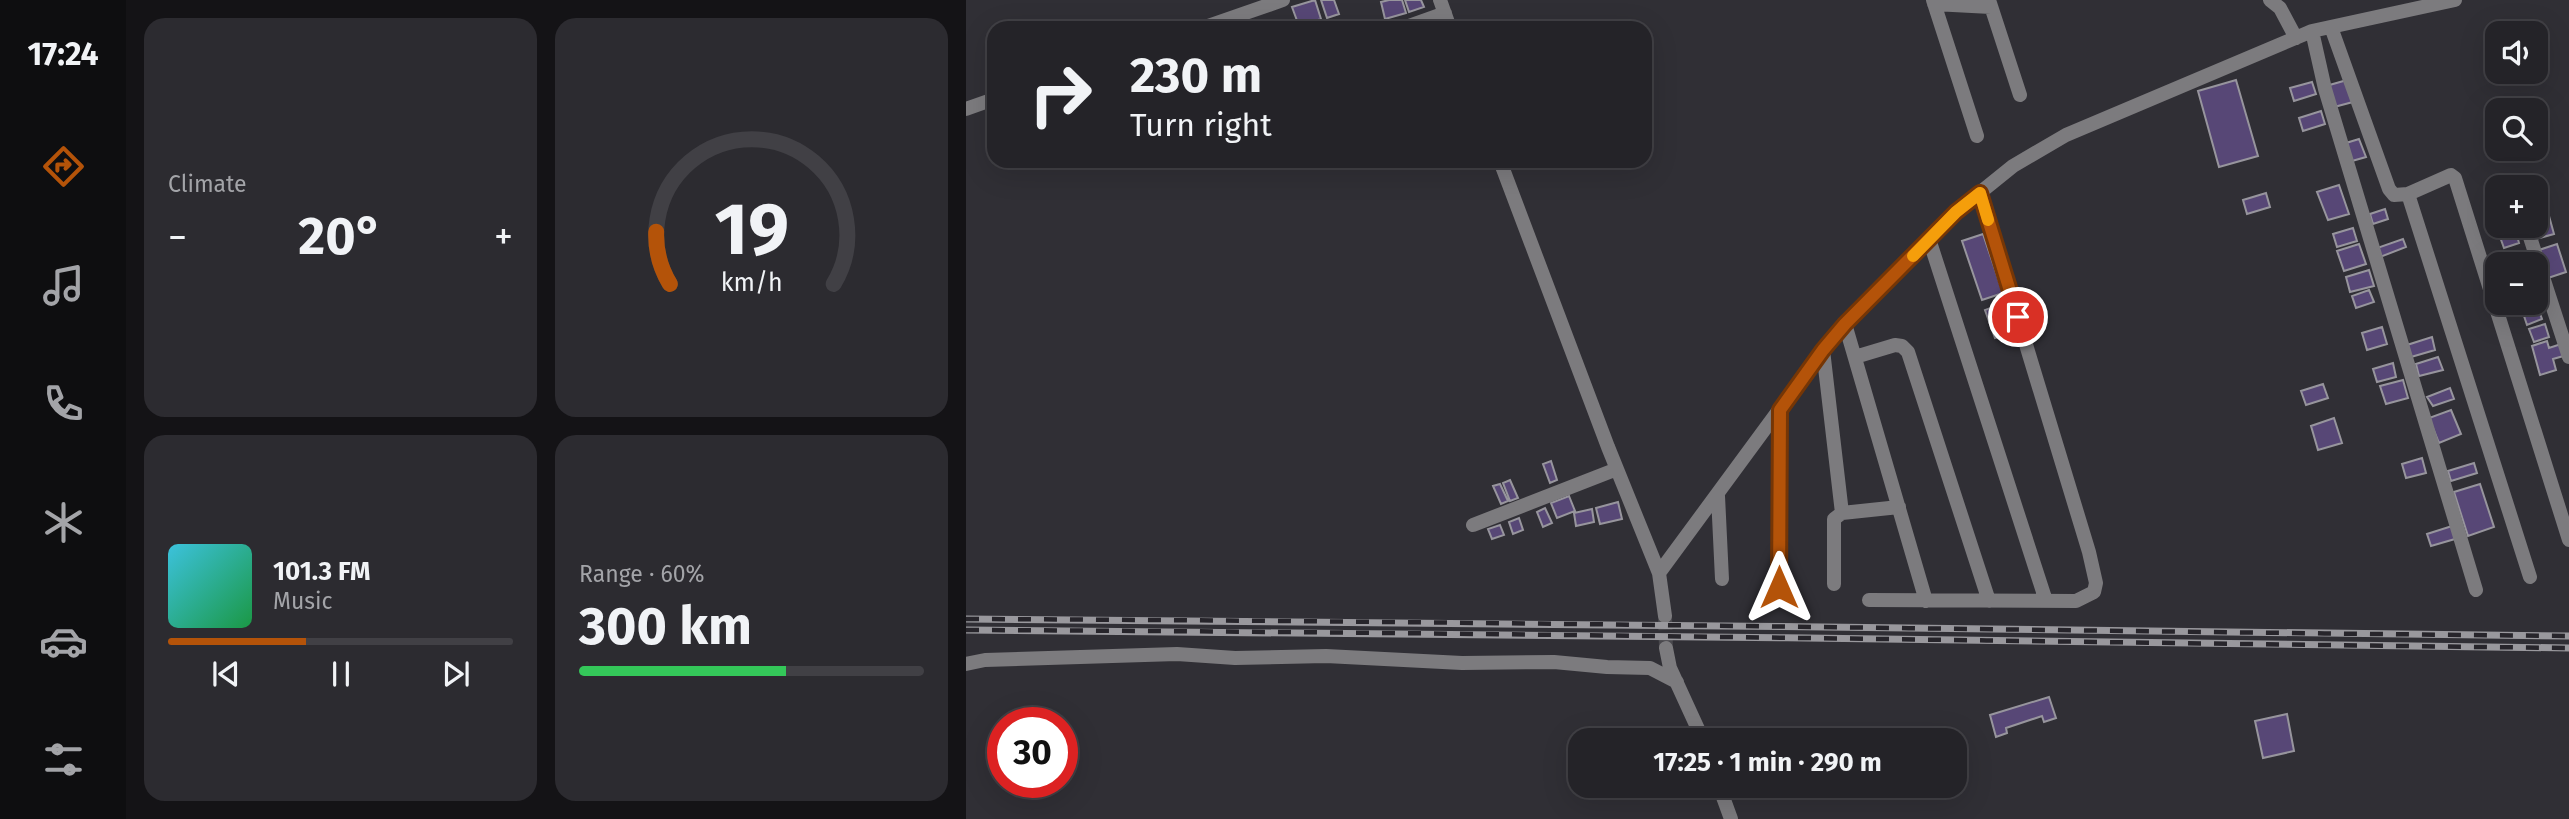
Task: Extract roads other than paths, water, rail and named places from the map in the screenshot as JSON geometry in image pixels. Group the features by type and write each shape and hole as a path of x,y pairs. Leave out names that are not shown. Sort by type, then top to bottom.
{"street":[{"path":"1238,21 1283,0"},
{"path":"1659,573 1845,324 1929,239 2013,166 2066,135 2294,34 2455,0"},
{"path":"1977,136 1934,2 1990,3 2020,95"},
{"path":"2275,4 2294,34"},
{"path":"1416,21 1442,7"},
{"path":"2331,27 2389,189 2394,195 2408,194 2445,177 2455,178 2569,540"},
{"path":"2312,31 2325,89 2476,590"},
{"path":"966,109 987,102"},
{"path":"1503,168 1659,573 1665,616"},
{"path":"1869,600 2076,601 2094,592 2096,583 2089,552 1980,193"},
{"path":"2408,194 2530,577"},
{"path":"2530,238 2569,357"},
{"path":"1929,239 2046,601"},
{"path":"1845,324 1926,601"},
{"path":"1855,357 1895,345 1902,346 1908,352 1989,601"},
{"path":"1823,350 1842,513"},
{"path":"1779,587 1780,410"},
{"path":"1473,525 1617,470"},
{"path":"1718,496 1722,579"},
{"path":"1834,584 1833,521 1836,516 1842,513 1899,507"},
{"path":"1666,648 1670,668 1698,728"},
{"path":"966,664 985,660 1177,654 1235,658 1326,656 1462,663 1554,662 1642,667 1656,670 1677,682"},
{"path":"1723,798 1731,819"}],"tunnel":[{"path":"1665,616 1666,648"}],"railway":[{"path":"966,619 2569,636"},
{"path":"966,630 2569,648"}]}
